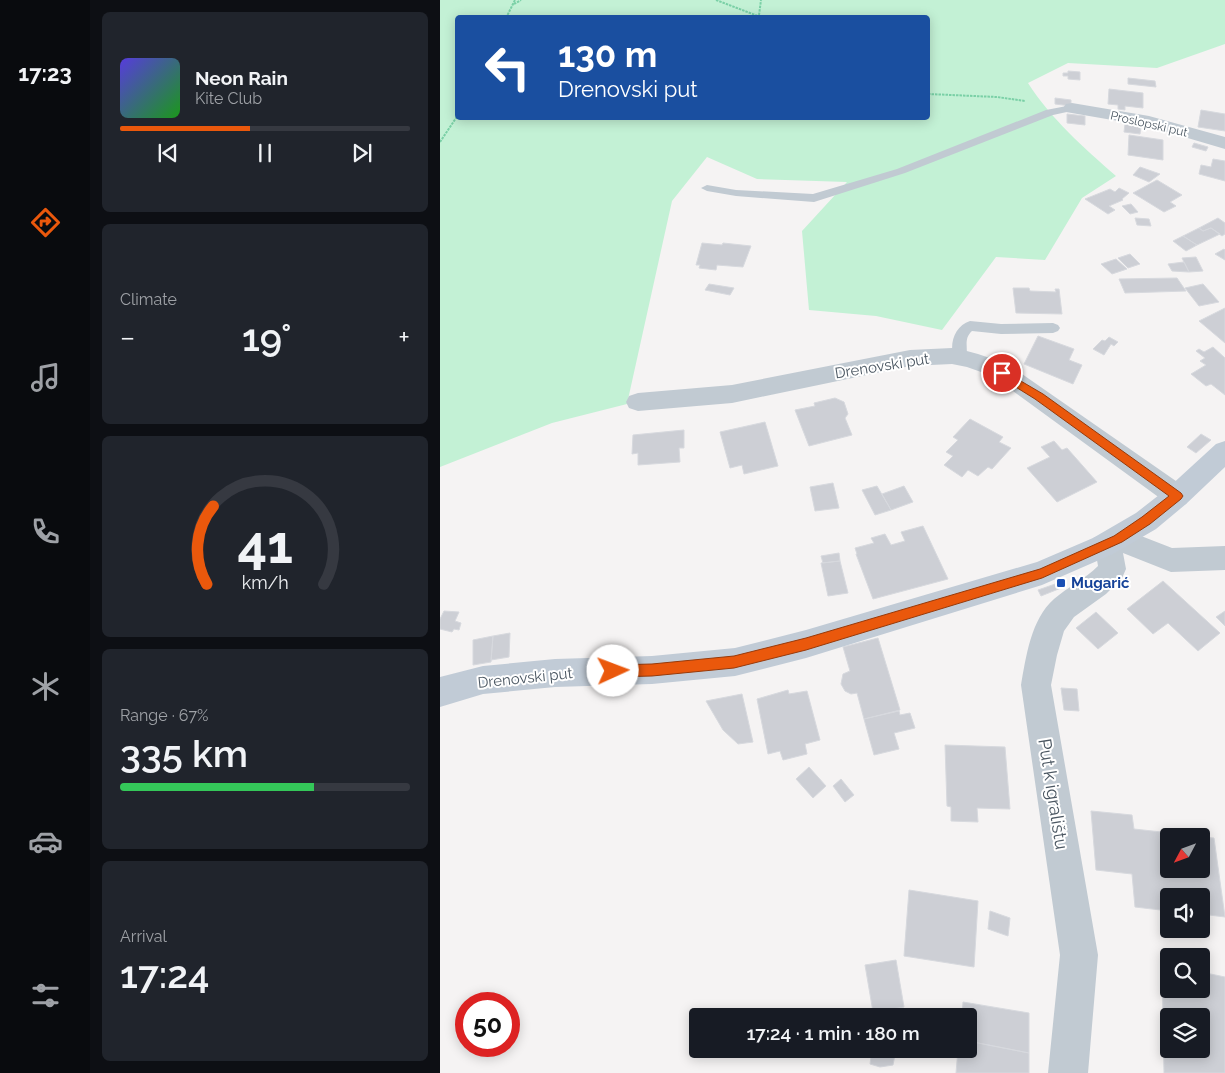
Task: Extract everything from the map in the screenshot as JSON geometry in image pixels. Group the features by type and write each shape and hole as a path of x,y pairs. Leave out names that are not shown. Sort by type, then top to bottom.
{"main road":[{"name":"Drenovski put","path":"440,692 483,680 555,673 652,670 734,662 806,644 1042,573 1110,543 1146,521 1177,496 1225,451"}],"street":[{"name":"Proslopski put","path":"1072,108 1150,121 1225,143"},
{"name":"Drenovski put","path":"638,402 732,394 910,358 960,357 989,366 1014,380 1177,496"},
{"path":"1110,543 1171,560 1225,558"},
{"name":"Put k igralištu","path":"1068,1073 1079,955 1036,685 1042,654 1051,629 1062,610 1104,580 1112,569 1110,543"}],"lane":[{"path":"706,188 736,193 814,198 901,171 1050,112 1072,108"},
{"path":"960,357 958,341 964,330 970,326 1001,329 1053,328"}],"path":[{"path":"508,15 514,4 514,0"},
{"path":"514,4 521,0"},
{"path":"716,0 759,15 761,0"},
{"path":"930,94 996,97 1025,101"},
{"path":"440,142 455,120"}],"green space":[{"path":"440,0 1225,0 1225,44 1157,68 1068,63 1028,83 1058,121 1080,144 1116,176 1082,198 1045,260 996,257 942,330 876,316 809,310 802,231 847,182 757,179 707,157 672,201 627,404 552,423 440,467"}],"building":[{"path":"1068,71 1080,72 1080,80 1068,79 1068,76 1063,76 1063,73 1068,73"},
{"path":"1128,78 1155,81 1156,87 1128,84"},
{"path":"1109,89 1143,93 1143,108 1125,106 1125,110 1118,109 1118,105 1108,104"},
{"path":"1055,98 1071,100 1071,106 1055,104"},
{"path":"1201,110 1225,114 1225,131 1198,127"},
{"path":"1067,114 1085,116 1085,125 1067,123"},
{"path":"1125,124 1141,126 1140,134 1124,132"},
{"path":"1129,135 1163,140 1163,160 1128,155"},
{"path":"1194,143 1208,147 1206,151 1192,147"},
{"path":"1213,159 1225,161 1225,181 1199,174 1201,165 1211,167"},
{"path":"1140,167 1160,174 1149,182 1133,175"},
{"path":"1157,180 1182,195 1170,202 1176,206 1164,212 1133,193"},
{"path":"1119,188 1129,193 1123,200 1109,206 1115,210 1108,214 1085,199 1110,189 1115,192"},
{"path":"1131,204 1138,212 1130,214 1122,206"},
{"path":"1135,218 1149,219 1151,226 1137,225"},
{"path":"1218,218 1225,223 1225,234 1222,236 1211,228 1203,231 1199,228"},
{"path":"1199,228 1203,231 1211,228 1220,234 1197,245 1183,236"},
{"path":"1183,236 1197,245 1186,251 1173,241"},
{"path":"702,243 751,246 743,267 717,265 716,270 699,268 700,265 696,265"},
{"path":"1225,250 1225,260 1215,254"},
{"path":"1130,254 1140,264 1128,268 1118,258"},
{"path":"1196,257 1203,271 1189,272 1182,258"},
{"path":"1116,259 1127,269 1112,274 1101,264"},
{"path":"1184,262 1189,272 1172,271 1168,264"},
{"path":"1177,278 1186,291 1125,293 1119,279"},
{"path":"709,284 734,288 730,295 705,290"},
{"path":"1203,284 1219,302 1199,306 1185,288"},
{"path":"1013,288 1056,292 1055,289 1059,289 1062,314 1016,313"},
{"path":"1225,308 1225,343 1199,321"},
{"path":"1038,336 1074,349 1069,360 1082,365 1073,384 1024,364"},
{"path":"1109,337 1118,342 1114,346 1111,344 1104,355 1093,349 1102,340 1105,341"},
{"path":"1213,347 1225,358 1225,395 1211,384 1206,386 1191,374 1206,365 1200,361 1205,358 1196,351 1199,349 1204,352"},
{"path":"835,398 844,402 848,414 845,418 852,435 809,446 795,410 815,406 814,403"},
{"path":"970,419 1003,437 999,442 1011,448 992,469 988,467 978,476 968,470 962,477 944,465 953,456 946,452 958,440 953,437"},
{"path":"765,422 778,466 744,474 742,465 730,468 720,432"},
{"path":"684,430 684,448 679,448 680,462 638,465 638,453 632,454 633,435"},
{"path":"1201,434 1211,440 1196,453 1187,447"},
{"path":"1054,441 1062,450 1067,448 1097,482 1057,502 1027,468 1050,457 1041,447"},
{"path":"833,483 839,508 815,511 810,487"},
{"path":"877,486 891,510 875,515 862,490"},
{"path":"904,486 913,502 891,510 882,494"},
{"path":"923,526 948,579 873,599 855,548 874,543 871,538 885,534 891,545 905,541 901,532"},
{"path":"839,553 840,561 823,563 821,556"},
{"path":"840,561 848,593 828,596 821,563"},
{"path":"1163,581 1220,633 1198,651 1168,623 1153,634 1127,609"},
{"path":"1058,583 1061,588 1041,596 1038,590"},
{"path":"444,611 459,612 455,621 461,623 459,630 454,629 452,632 440,629 440,619"},
{"path":"1225,611 1225,626 1216,617"},
{"path":"1096,612 1118,633 1098,649 1076,628"},
{"path":"510,633 509,657 491,660 493,636"},
{"path":"493,636 491,662 473,665 473,640"},
{"path":"878,638 900,710 864,719 857,693 851,694 845,691 841,684 843,674 850,671 843,647"},
{"path":"1061,688 1077,689 1079,711 1064,710"},
{"path":"788,690 789,694 807,691 820,740 805,744 807,754 783,760 780,751 768,754 757,699"},
{"path":"742,694 753,742 738,744 723,730 706,701"},
{"path":"899,711 900,715 910,713 915,728 894,733 899,749 874,755 864,719"},
{"path":"945,745 1005,747 1010,809 977,808 978,822 951,821 951,807 947,806"},
{"path":"809,767 826,786 813,798 796,779"},
{"path":"841,779 854,795 845,802 833,786"},
{"path":"1091,811 1132,815 1134,829 1160,832 1160,878 1210,878 1210,838 1214,838 1225,917 1210,915 1210,888 1160,888 1160,910 1135,907 1132,874 1096,870"},
{"path":"909,890 978,901 974,967 904,956"},
{"path":"990,911 1010,918 1008,936 988,929"},
{"path":"896,960 904,1007 872,1008 865,965"},
{"path":"1210,974 1225,977 1225,1073 1164,1073 1164,1058 1210,1058 1210,1008 1163,1008 1163,998 1210,998"},
{"path":"963,1002 1029,1013 1029,1053 977,1043 977,1008 963,1008"},
{"path":"977,1043 1029,1053 1029,1073 956,1073 957,1058 977,1058"},
{"path":"871,1058 894,1058 893,1065 880,1067 870,1064"}],"place":[{"name":"Mugarić","path":"1061,583"}],"route":[{"path":"613,671 652,670 734,662 806,644 1042,573 1118,539 1146,521 1177,496 1039,397 1002,373"}]}
